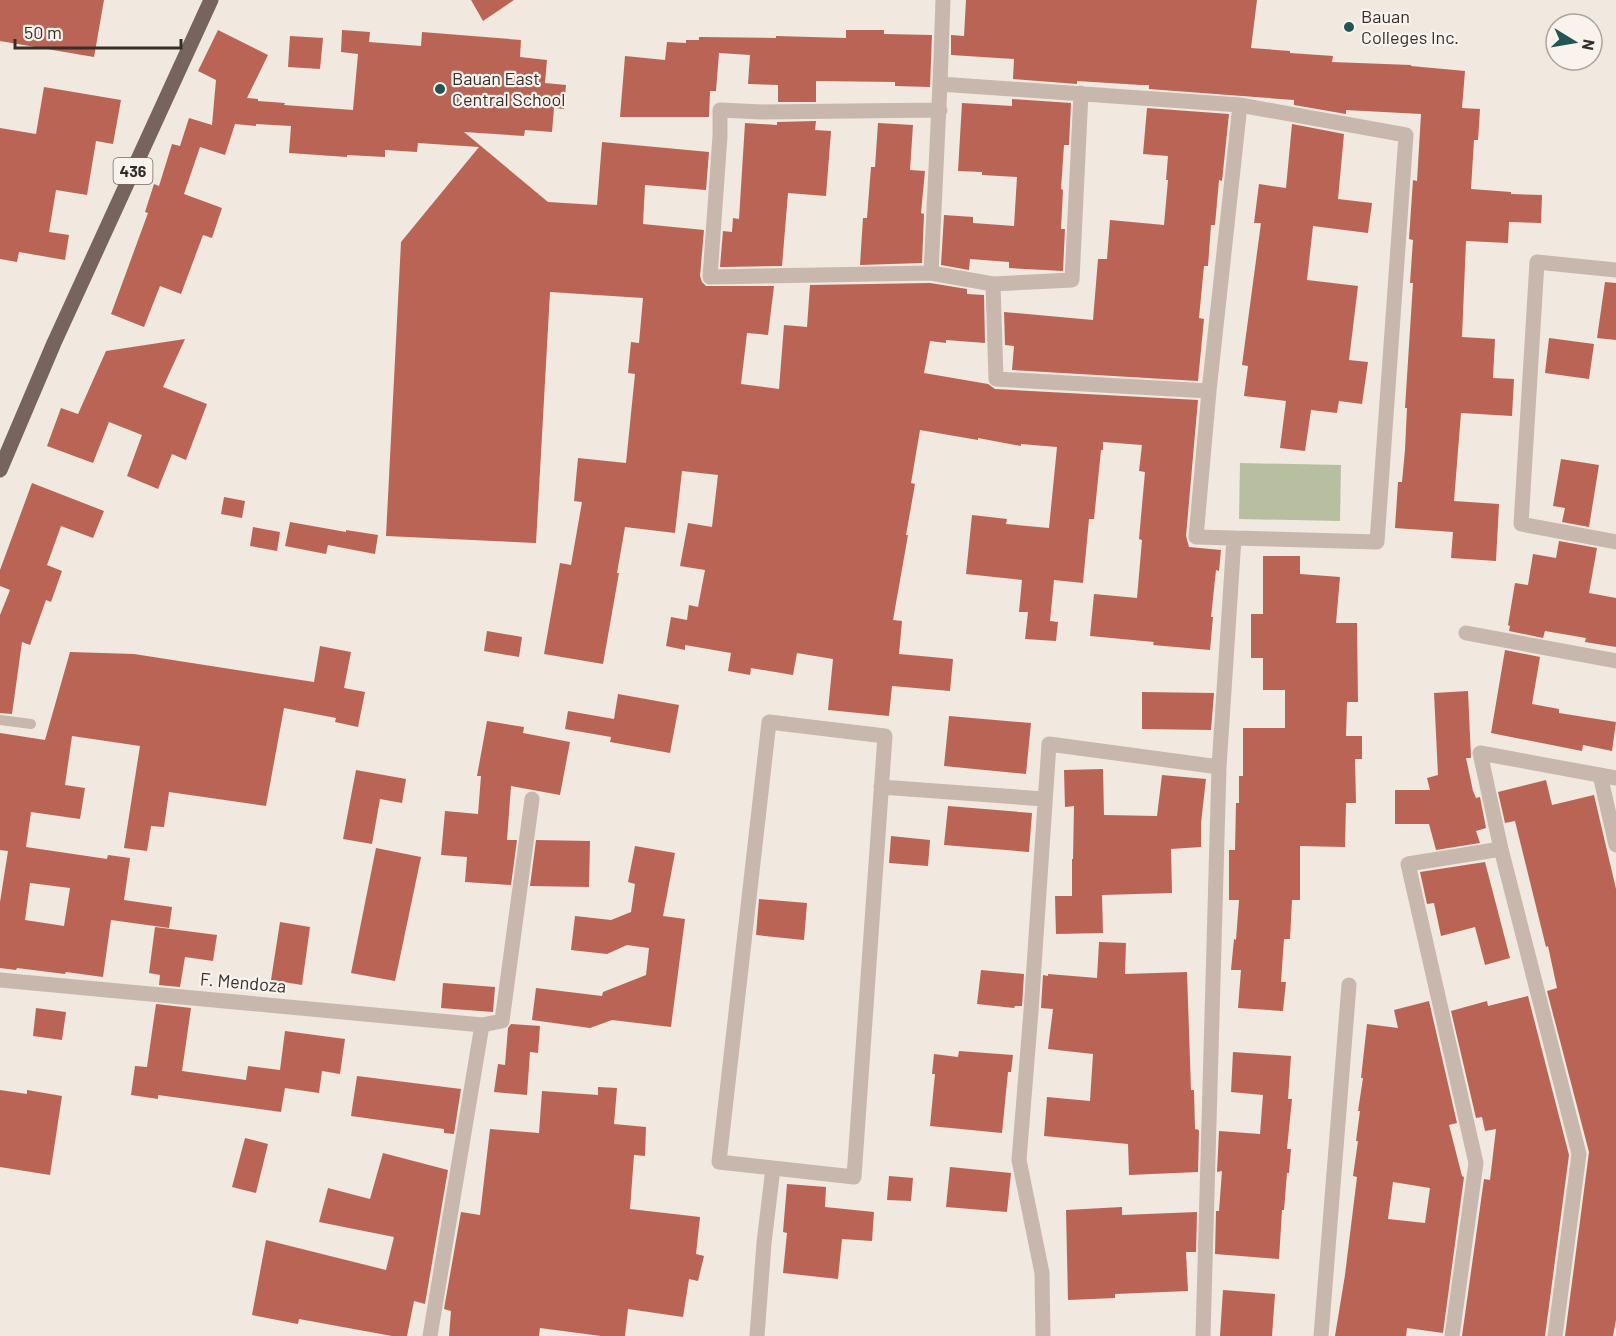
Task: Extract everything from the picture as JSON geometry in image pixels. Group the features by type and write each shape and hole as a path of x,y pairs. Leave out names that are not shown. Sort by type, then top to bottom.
{"main road":[{"name":"436","path":"0,470 54,343 211,0"}],"street":[{"path":"931,273 944,0"},
{"path":"940,84 1240,105 1407,135 1377,542 1196,537 1209,391 1240,105"},
{"path":"940,110 762,112 720,110 710,277 931,273 993,284 1072,280 1082,93"},
{"path":"1616,270 1537,262 1521,524 1616,542"},
{"path":"993,284 996,379 1209,391"},
{"path":"1203,1336 1219,767 1234,538"},
{"path":"1466,633 1616,661"},
{"path":"769,722 885,736 881,787 854,1177 719,1162 769,722"},
{"path":"1043,1336 1042,1273 1019,1160 1049,744 1219,767"},
{"path":"1555,1336 1579,1154 1501,849 1480,753 1616,778"},
{"path":"1600,775 1616,845"},
{"path":"881,787 1044,799"},
{"path":"430,1336 482,1025 502,1021 532,800"},
{"path":"1452,1336 1476,1163 1408,864 1501,849"},
{"name":"F. Mendoza","path":"0,980 482,1025"},
{"path":"1321,1336 1349,985"},
{"path":"757,1336 764,1243 773,1168"}],"lane":[{"path":"0,720 31,724"}],"green space":[{"path":"1240,463 1341,465 1340,521 1239,519"}],"building":[{"path":"0,0 104,0 94,57 0,41"},
{"path":"471,0 514,0 483,21"},
{"path":"966,0 1257,0 1251,48 1333,56 1332,62 1411,65 1465,71 1462,108 1480,109 1478,140 1474,140 1471,189 1542,195 1541,223 1509,222 1508,243 1466,241 1462,337 1495,339 1493,378 1514,379 1512,416 1461,413 1454,501 1499,504 1496,561 1451,558 1453,532 1395,528 1398,482 1402,482 1405,450 1407,408 1405,408 1413,283 1410,283 1413,240 1409,239 1413,180 1417,181 1421,114 1346,110 1346,114 1294,105 1294,100 1149,89 1149,85 1077,81 1077,84 1013,79 1014,59 951,55 951,35 964,36"},
{"path":"218,30 268,55 247,98 285,103 284,105 353,110 358,54 341,52 342,30 370,32 369,42 421,46 422,32 521,40 520,57 547,60 545,83 566,85 564,109 554,108 552,132 525,130 524,136 464,132 548,202 597,205 602,142 709,152 706,190 645,185 643,224 704,230 700,276 706,286 774,286 768,335 747,333 741,384 779,389 784,325 807,327 810,285 930,283 967,289 967,294 984,295 985,343 930,341 924,373 988,384 995,389 1198,400 1186,536 1189,547 1221,550 1219,571 1216,570 1210,650 1090,636 1094,594 1137,598 1145,472 1139,471 1142,445 1103,442 1094,519 1089,519 1083,583 1054,580 1050,621 1058,622 1056,641 1025,639 1028,612 1019,612 1022,580 966,574 972,515 1007,519 1006,524 1049,528 1057,447 1021,444 1021,446 920,430 911,483 915,484 906,535 908,535 893,620 902,621 899,654 953,659 950,691 892,686 889,716 828,710 833,659 797,653 793,675 751,668 750,675 728,671 731,653 685,645 685,650 666,646 671,617 687,620 689,605 698,607 705,570 680,566 688,523 712,527 718,475 682,471 675,533 625,527 603,664 544,654 560,563 571,565 582,502 574,501 578,458 626,463 635,374 628,373 631,342 639,343 643,298 550,292 536,543 386,536 401,242 479,147 418,143 417,152 385,150 385,157 289,153 291,126 235,124 225,155 200,147 184,194 222,208 212,238 203,235 181,294 160,286 144,327 111,314 148,213 145,212 154,184 159,186 172,144 180,146 189,118 212,125 216,80 198,71"},
{"path":"846,30 884,30 884,34 932,35 930,87 895,86 895,82 816,81 816,102 778,102 778,85 748,84 750,55 719,53 716,91 710,91 709,117 620,117 625,56 665,60 667,42 686,43 686,40 699,40 699,37 846,38"},
{"path":"290,36 323,38 320,69 288,67"},
{"path":"44,87 121,100 113,144 96,141 87,195 56,190 49,232 69,235 65,260 19,252 17,262 0,259 0,128 36,134"},
{"path":"1012,99 1071,103 1069,145 1064,145 1061,189 1063,190 1061,229 1065,229 1063,271 1009,268 1009,262 970,259 969,270 941,265 944,215 973,217 973,223 1014,226 1017,177 958,171 962,103 1012,106"},
{"path":"1147,108 1229,114 1215,225 1211,225 1208,266 1204,266 1199,318 1204,319 1198,381 1012,370 1014,346 1005,345 1004,312 1093,320 1098,259 1107,259 1110,220 1164,225 1168,156 1143,154"},
{"path":"816,121 815,130 831,131 826,196 788,193 782,266 720,267 723,231 732,232 733,218 739,219 745,123 777,125 777,122"},
{"path":"878,123 913,125 910,170 925,171 921,213 924,214 922,263 860,265 863,218 867,218 871,167 875,167"},
{"path":"1292,124 1344,134 1338,199 1372,203 1368,233 1313,226 1307,280 1358,286 1349,360 1368,362 1362,404 1339,401 1337,413 1311,410 1305,451 1280,448 1286,401 1244,396 1248,366 1242,365 1261,223 1254,223 1259,184 1286,188"},
{"path":"1605,282 1616,283 1616,340 1597,338"},
{"path":"1549,338 1594,344 1589,379 1545,373"},
{"path":"185,339 163,387 207,404 186,460 172,454 158,489 127,476 142,435 109,422 93,463 47,446 61,408 78,414 106,351"},
{"path":"1561,459 1599,465 1589,527 1562,522 1565,508 1553,506"},
{"path":"32,483 104,511 93,538 61,526 47,565 62,571 51,602 46,600 30,645 22,642 12,714 0,713 0,615 10,590 0,586 0,570"},
{"path":"224,497 245,501 242,518 221,514"},
{"path":"290,522 378,535 375,554 328,545 326,554 285,546"},
{"path":"253,527 280,532 277,551 250,546"},
{"path":"1559,541 1597,548 1589,593 1616,598 1616,647 1585,642 1586,638 1545,631 1543,638 1509,631 1515,583 1528,585 1533,554 1556,558"},
{"path":"1263,556 1300,556 1300,574 1340,577 1336,623 1357,623 1358,702 1347,702 1346,736 1362,736 1362,759 1355,759 1356,803 1346,803 1345,847 1300,846 1300,900 1292,900 1290,939 1284,939 1281,982 1286,982 1283,1011 1238,1008 1241,970 1231,970 1239,900 1229,900 1229,850 1235,850 1236,803 1239,803 1239,776 1243,776 1243,728 1285,728 1285,690 1263,690 1263,658 1251,658 1251,614 1263,614"},
{"path":"487,631 522,637 519,657 484,651"},
{"path":"320,646 351,652 344,688 365,692 358,727 335,722 336,718 284,708 266,806 169,792 164,827 151,826 147,851 124,848 140,746 72,736 65,785 85,788 80,819 31,812 26,847 107,859 108,855 130,858 124,900 172,907 169,928 111,920 103,977 0,968 0,902 8,851 0,850 0,733 45,740 70,652 134,654 314,682","holes":["30,883 70,888 64,926 25,920"]},
{"path":"1505,650 1540,657 1532,704 1559,709 1559,713 1616,722 1612,751 1583,745 1582,751 1491,733"},
{"path":"1468,691 1471,758 1466,758 1473,791 1476,798 1480,797 1486,828 1476,831 1480,843 1436,850 1429,824 1395,824 1395,790 1430,790 1427,778 1438,775 1434,693"},
{"path":"1142,692 1214,693 1211,730 1142,729"},
{"path":"618,694 679,705 670,753 610,742 611,737 565,729 568,711 614,719"},
{"path":"949,716 1031,723 1026,774 944,766"},
{"path":"487,721 524,727 523,733 570,742 560,795 511,786 507,840 517,840 511,885 465,882 467,857 441,855 445,811 478,814 481,776 477,776"},
{"path":"1103,769 1104,815 1157,816 1162,775 1206,779 1201,847 1171,849 1172,893 1102,895 1103,933 1056,934 1055,896 1072,896 1074,806 1065,807 1064,770"},
{"path":"356,770 406,779 402,803 380,799 372,844 343,839"},
{"path":"1546,780 1552,805 1594,795 1616,889 1616,1320 1613,1336 1565,1336 1589,1152 1547,991 1557,988 1548,946 1546,947 1515,821 1505,823 1498,792"},
{"path":"948,806 1032,813 1029,852 944,845"},
{"path":"891,836 930,840 928,866 889,863"},
{"path":"536,840 590,841 589,887 530,886"},
{"path":"635,846 675,853 663,916 685,919 671,1027 612,1020 590,1028 532,1020 536,988 602,996 603,992 646,975 649,948 627,945 607,954 571,950 575,916 611,920 631,912 635,884 628,882"},
{"path":"376,848 421,857 395,981 351,973"},
{"path":"1485,862 1510,958 1485,965 1475,927 1441,936 1434,903 1427,904 1420,872"},
{"path":"759,899 807,903 804,940 756,935"},
{"path":"280,922 310,927 302,985 271,980"},
{"path":"155,927 217,935 213,961 185,957 180,987 159,985 160,975 149,973"},
{"path":"1099,942 1126,943 1125,974 1187,972 1191,1090 1194,1090 1195,1129 1199,1130 1198,1172 1129,1175 1128,1144 1044,1136 1047,1097 1090,1101 1093,1054 1048,1049 1053,1009 1041,1008 1043,975 1097,978"},
{"path":"981,970 1024,974 1022,1006 1014,1008 977,1004"},
{"path":"443,983 495,987 493,1012 441,1008"},
{"path":"1528,996 1569,1155 1545,1336 1462,1336 1484,1179 1490,1180 1496,1129 1485,1131 1482,1117 1476,1118 1451,1011 1487,1001 1488,1006"},
{"path":"1429,1001 1457,1123 1449,1125 1464,1177 1443,1333 1407,1328 1406,1336 1335,1336 1357,1177 1353,1176 1367,1024 1398,1028 1394,1010","holes":["1393,1182 1430,1188 1425,1223 1388,1219"]},
{"path":"156,1004 191,1008 182,1071 246,1080 248,1066 280,1070 285,1031 345,1039 340,1074 322,1071 319,1093 285,1088 281,1112 158,1095 158,1099 131,1095 135,1066 147,1067"},
{"path":"36,1008 66,1012 62,1040 33,1036"},
{"path":"511,1024 540,1026 538,1053 530,1052 527,1095 494,1092 498,1064 505,1065 508,1028"},
{"path":"959,1051 1013,1055 1011,1072 1008,1072 1002,1133 930,1126 935,1074 932,1074 934,1054 958,1057"},
{"path":"1233,1052 1291,1056 1288,1099 1292,1099 1287,1149 1291,1149 1284,1210 1282,1210 1279,1259 1215,1254 1216,1211 1219,1211 1222,1171 1217,1172 1219,1131 1260,1134 1263,1095 1231,1092"},
{"path":"357,1076 461,1089 454,1134 444,1133 444,1129 351,1116"},
{"path":"598,1087 617,1088 614,1124 646,1127 645,1156 634,1155 630,1209 700,1217 696,1254 704,1256 698,1281 689,1279 683,1317 628,1309 625,1336 601,1336 540,1328 539,1336 449,1336 451,1311 444,1309 461,1212 480,1215 490,1129 539,1133 542,1091 598,1095"},
{"path":"0,1090 27,1094 27,1090 62,1096 50,1175 0,1167"},
{"path":"245,1138 268,1144 256,1193 232,1187"},
{"path":"383,1153 448,1170 425,1304 414,1301 407,1336 392,1336 299,1319 298,1324 252,1315 266,1240 386,1270 394,1237 319,1222 328,1188 370,1199"},
{"path":"950,1167 1011,1173 1007,1212 946,1207"},
{"path":"889,1176 913,1178 911,1201 887,1200"},
{"path":"787,1184 826,1187 825,1207 874,1212 872,1241 842,1239 838,1279 783,1273 787,1233 783,1232"},
{"path":"1122,1207 1122,1215 1197,1212 1196,1252 1186,1252 1188,1291 1115,1294 1115,1298 1068,1300 1066,1210"},
{"path":"1223,1290 1275,1294 1272,1336 1220,1336"}],"place":[{"name":"Bauan Colleges Inc.","path":"1349,27"},
{"name":"Bauan East Central School","path":"440,89"}]}
